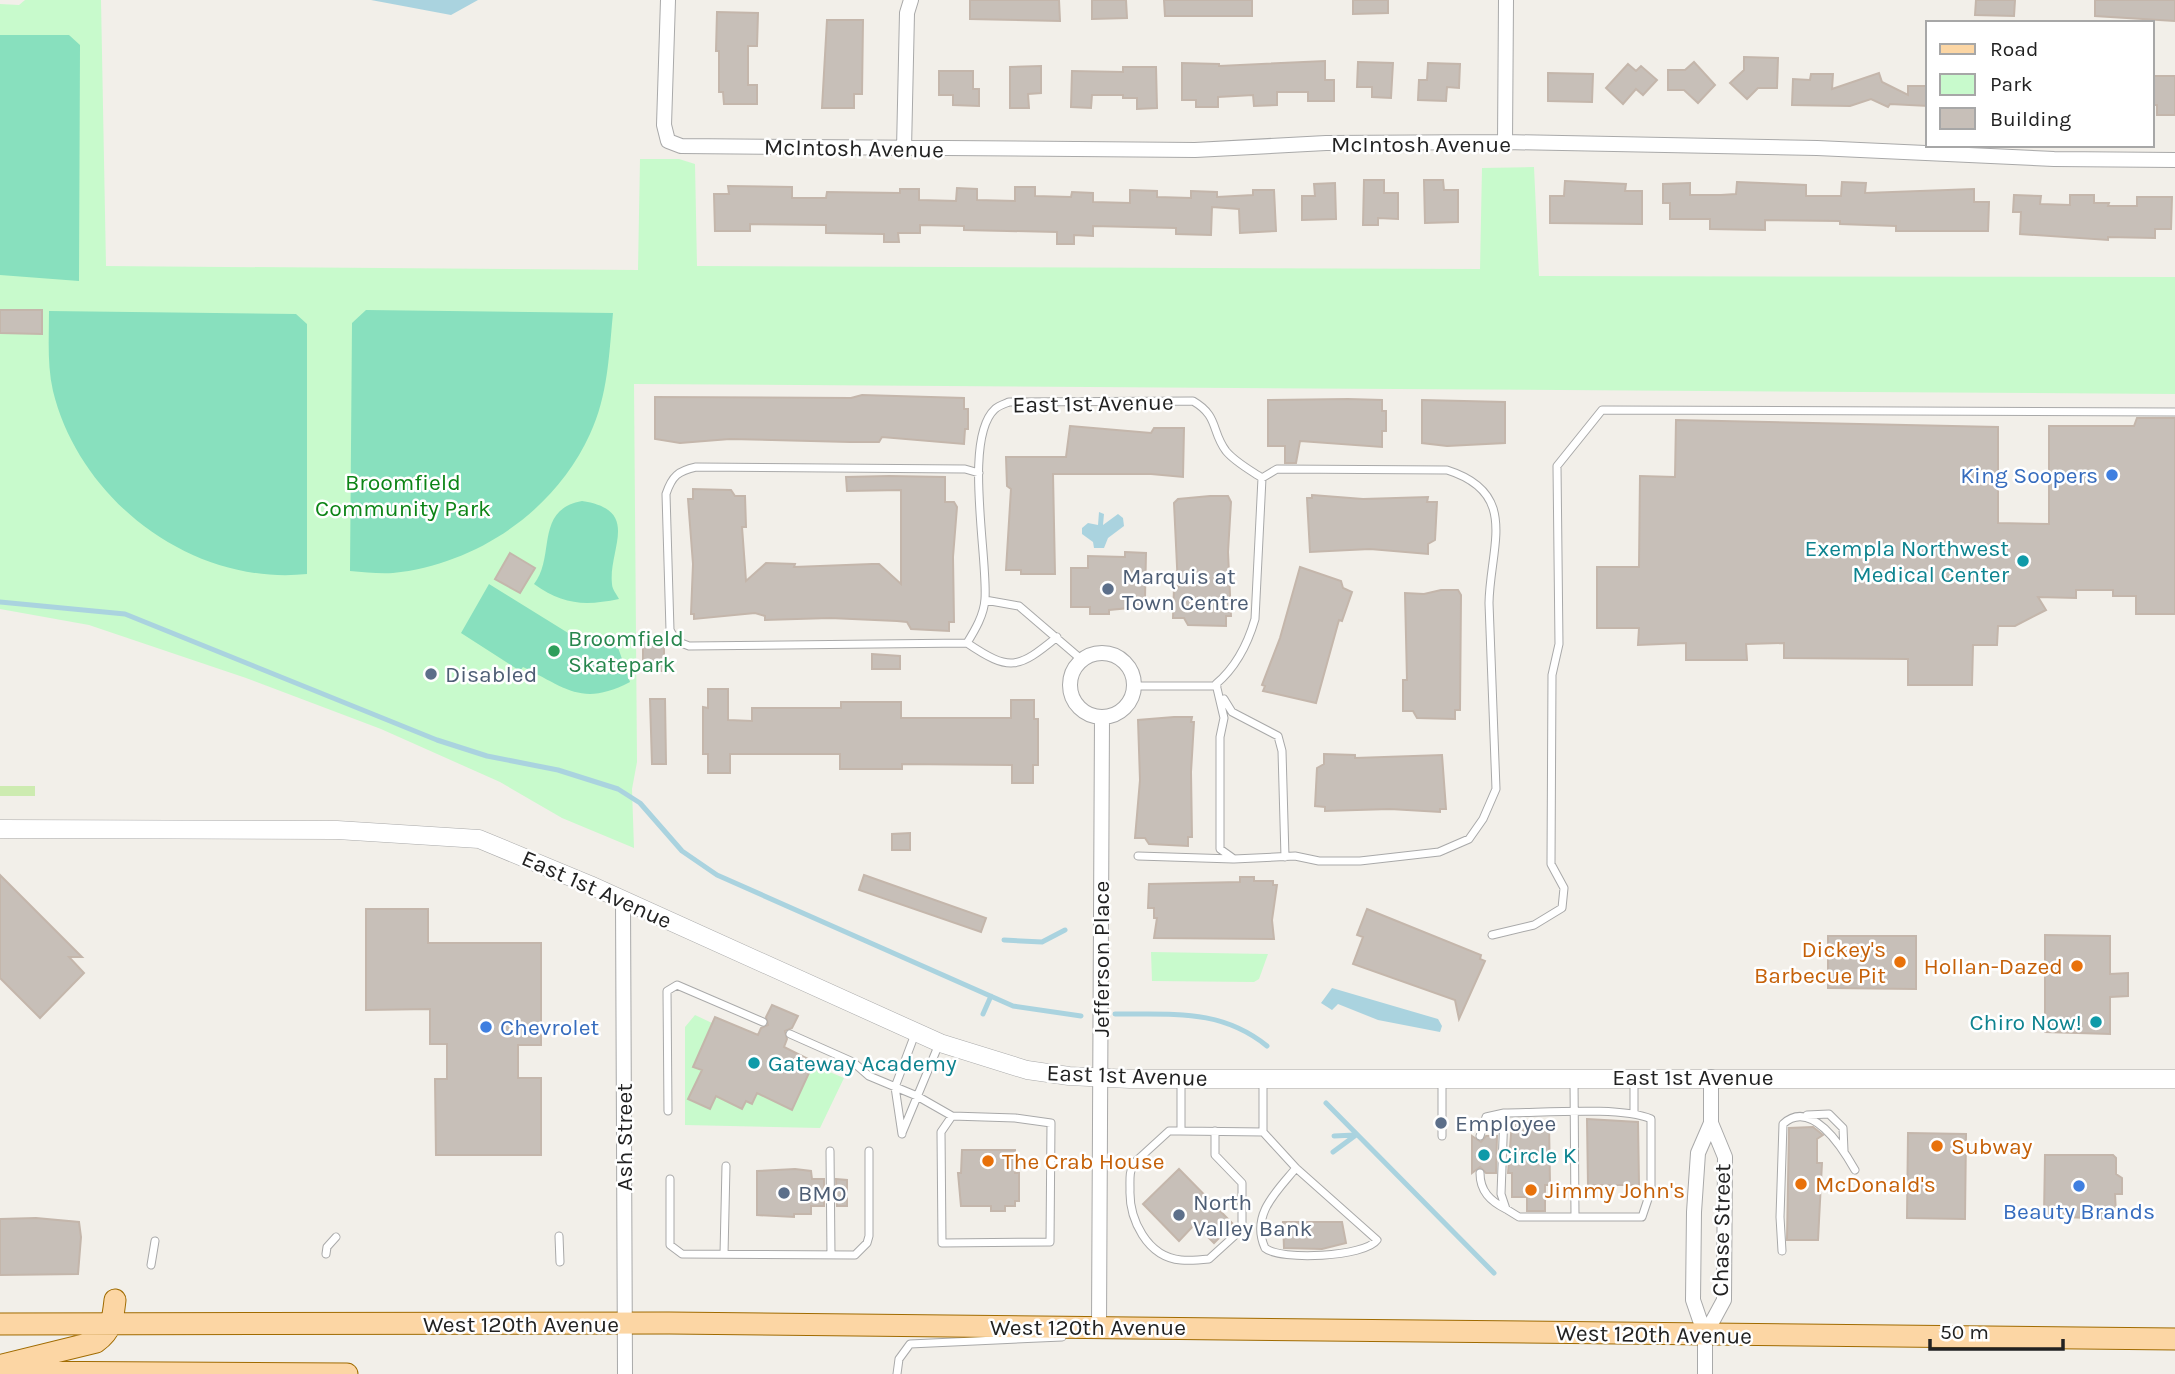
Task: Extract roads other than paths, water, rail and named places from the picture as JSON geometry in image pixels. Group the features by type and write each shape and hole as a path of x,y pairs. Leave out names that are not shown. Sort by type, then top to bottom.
{"main road":[{"path":"0,1366 96,1342 112,1324 115,1300"},
{"name":"West 120th Avenue","path":"0,1324 1262,1328 2175,1339"},
{"path":"0,1372 347,1374"}],"street":[{"name":"McIntosh Avenue","path":"668,0 664,125 668,141 681,146 1195,150 1326,143 1505,142 1830,148 2054,159 2175,160"},
{"path":"904,149 907,13 911,0"},
{"path":"1505,142 1506,0"},
{"path":"1101,653 1120,659 1132,676 1133,686 1125,706 1117,713 1102,717 1086,713 1072,697 1071,677 1082,660 1101,653"},
{"name":"Jefferson Place","path":"1099,1327 1102,717"},
{"name":"East 1st Avenue","path":"0,829 325,830 449,835 498,845 915,1032 1027,1070 1101,1078 1181,1079 2175,1079"},
{"name":"Ash Street","path":"623,901 625,1374"},
{"name":"Chase Street","path":"1705,1335 1724,1300 1725,1157 1711,1123 1711,1077"},
{"name":"Chase Street","path":"1705,1374 1705,1335 1693,1300 1694,1212 1698,1153 1711,1123"}],"lane":[{"name":"East 1st Avenue","path":"967,643 978,624 985,600 979,473 987,420 995,408 1009,402 1194,401 1206,408 1213,418 1227,452 1262,478"},
{"path":"1492,934 1534,925 1562,908 1564,888 1551,864 1552,675 1559,644 1557,466 1602,410 2175,412"},
{"path":"979,473 965,469 696,467 682,471 671,479 666,494 669,621 676,641 689,646 967,643 995,662 1012,665 1027,662 1056,637"},
{"path":"1133,686 1216,684 1227,674 1250,636 1255,618 1262,478 1277,469 1447,470 1471,477 1486,492 1495,509 1497,530 1489,593 1496,789 1483,820 1469,839 1439,852 1360,862 1285,857 1234,859 1138,856"},
{"path":"985,600 1020,606 1082,660"},
{"path":"1216,684 1232,712 1278,736 1282,751 1285,857"},
{"path":"1216,684 1223,704 1224,718 1220,737 1220,849 1234,859"},
{"path":"668,1111 667,991 677,985 763,1022"},
{"path":"915,1032 895,1087 902,1134 940,1042"},
{"path":"790,1034 853,1062 869,1076 917,1096 952,1116 1015,1118 1051,1123 1049,1242 942,1243 941,1132 952,1116"},
{"path":"1634,1077 1634,1112"},
{"path":"1574,1078 1575,1216"},
{"path":"1181,1079 1181,1131"},
{"path":"1263,1079 1263,1132 1296,1168 1377,1240 1367,1249 1348,1254 1277,1254 1268,1251 1261,1238 1262,1211 1296,1168"},
{"path":"1442,1080 1442,1136"},
{"path":"1480,1136 1486,1117 1504,1113 1634,1112 1651,1119 1651,1190 1642,1217 1520,1217 1486,1195 1480,1184 1480,1173"},
{"path":"1504,1113 1501,1195 1506,1209"},
{"path":"1783,1251 1780,1217 1783,1124 1791,1117 1829,1114 1843,1128 1844,1151"},
{"path":"1805,1115 1814,1119 1844,1151 1855,1170"},
{"path":"1215,1131 1215,1155 1242,1183 1242,1229 1209,1259 1181,1261 1167,1257 1138,1229 1132,1217 1130,1180 1134,1163 1169,1131 1215,1131 1263,1132"},
{"path":"830,1151 831,1255"},
{"path":"670,1179 670,1245 682,1254 855,1255 867,1244 869,1151"},
{"path":"724,1254 726,1166"},
{"path":"559,1236 560,1262"},
{"path":"326,1254 327,1247 336,1237"},
{"path":"150,1265 155,1241"},
{"path":"897,1374 899,1359 910,1344 1262,1328"}],"water":[{"path":"371,0 478,0 451,15"},
{"path":"1099,512 1104,514 1103,525 1118,514 1123,518 1124,526 1108,538 1104,548 1094,548 1093,542 1082,534 1082,528 1088,523 1098,525"},
{"path":"1332,988 1438,1019 1442,1026 1440,1032 1378,1020 1338,1004 1332,1010 1321,1003"}],"waterway":[{"path":"0,602 125,614 437,740 487,756 558,770 618,789 640,803 682,851 717,875 1013,1006 1081,1016"},
{"path":"1004,940 1042,942 1065,930"},
{"path":"983,1014 991,996"},
{"path":"1115,1014 1176,1015 1213,1019 1231,1025 1267,1046"},
{"path":"1326,1103 1494,1273"},
{"path":"1334,1136 1355,1135"},
{"path":"1333,1152 1356,1135"}],"place":[{"name":"King Soopers","path":"2112,475"},
{"name":"Exempla Northwest Medical Center","path":"2023,561"},
{"name":"Marquis at Town Centre","path":"1108,589"},
{"name":"Broomfield Skatepark","path":"554,651"},
{"name":"Disabled","path":"431,674"},
{"name":"Dickey's Barbecue Pit","path":"1900,962"},
{"name":"Hollan-Dazed","path":"2077,966"},
{"name":"Chiro Now!","path":"2096,1022"},
{"name":"Chevrolet","path":"486,1027"},
{"name":"Gateway Academy","path":"754,1063"},
{"name":"Employee","path":"1441,1123"},
{"name":"Subway","path":"1937,1146"},
{"name":"Circle K","path":"1484,1155"},
{"name":"The Crab House","path":"988,1161"},
{"name":"McDonald's","path":"1801,1184"},
{"name":"Beauty Brands","path":"2079,1186"},
{"name":"Jimmy John's","path":"1531,1190"},
{"name":"BMO","path":"784,1193"},
{"name":"North Valley Bank","path":"1179,1215"}],"park label":[{"name":"Broomfield Community Park","path":"403,495"}]}
